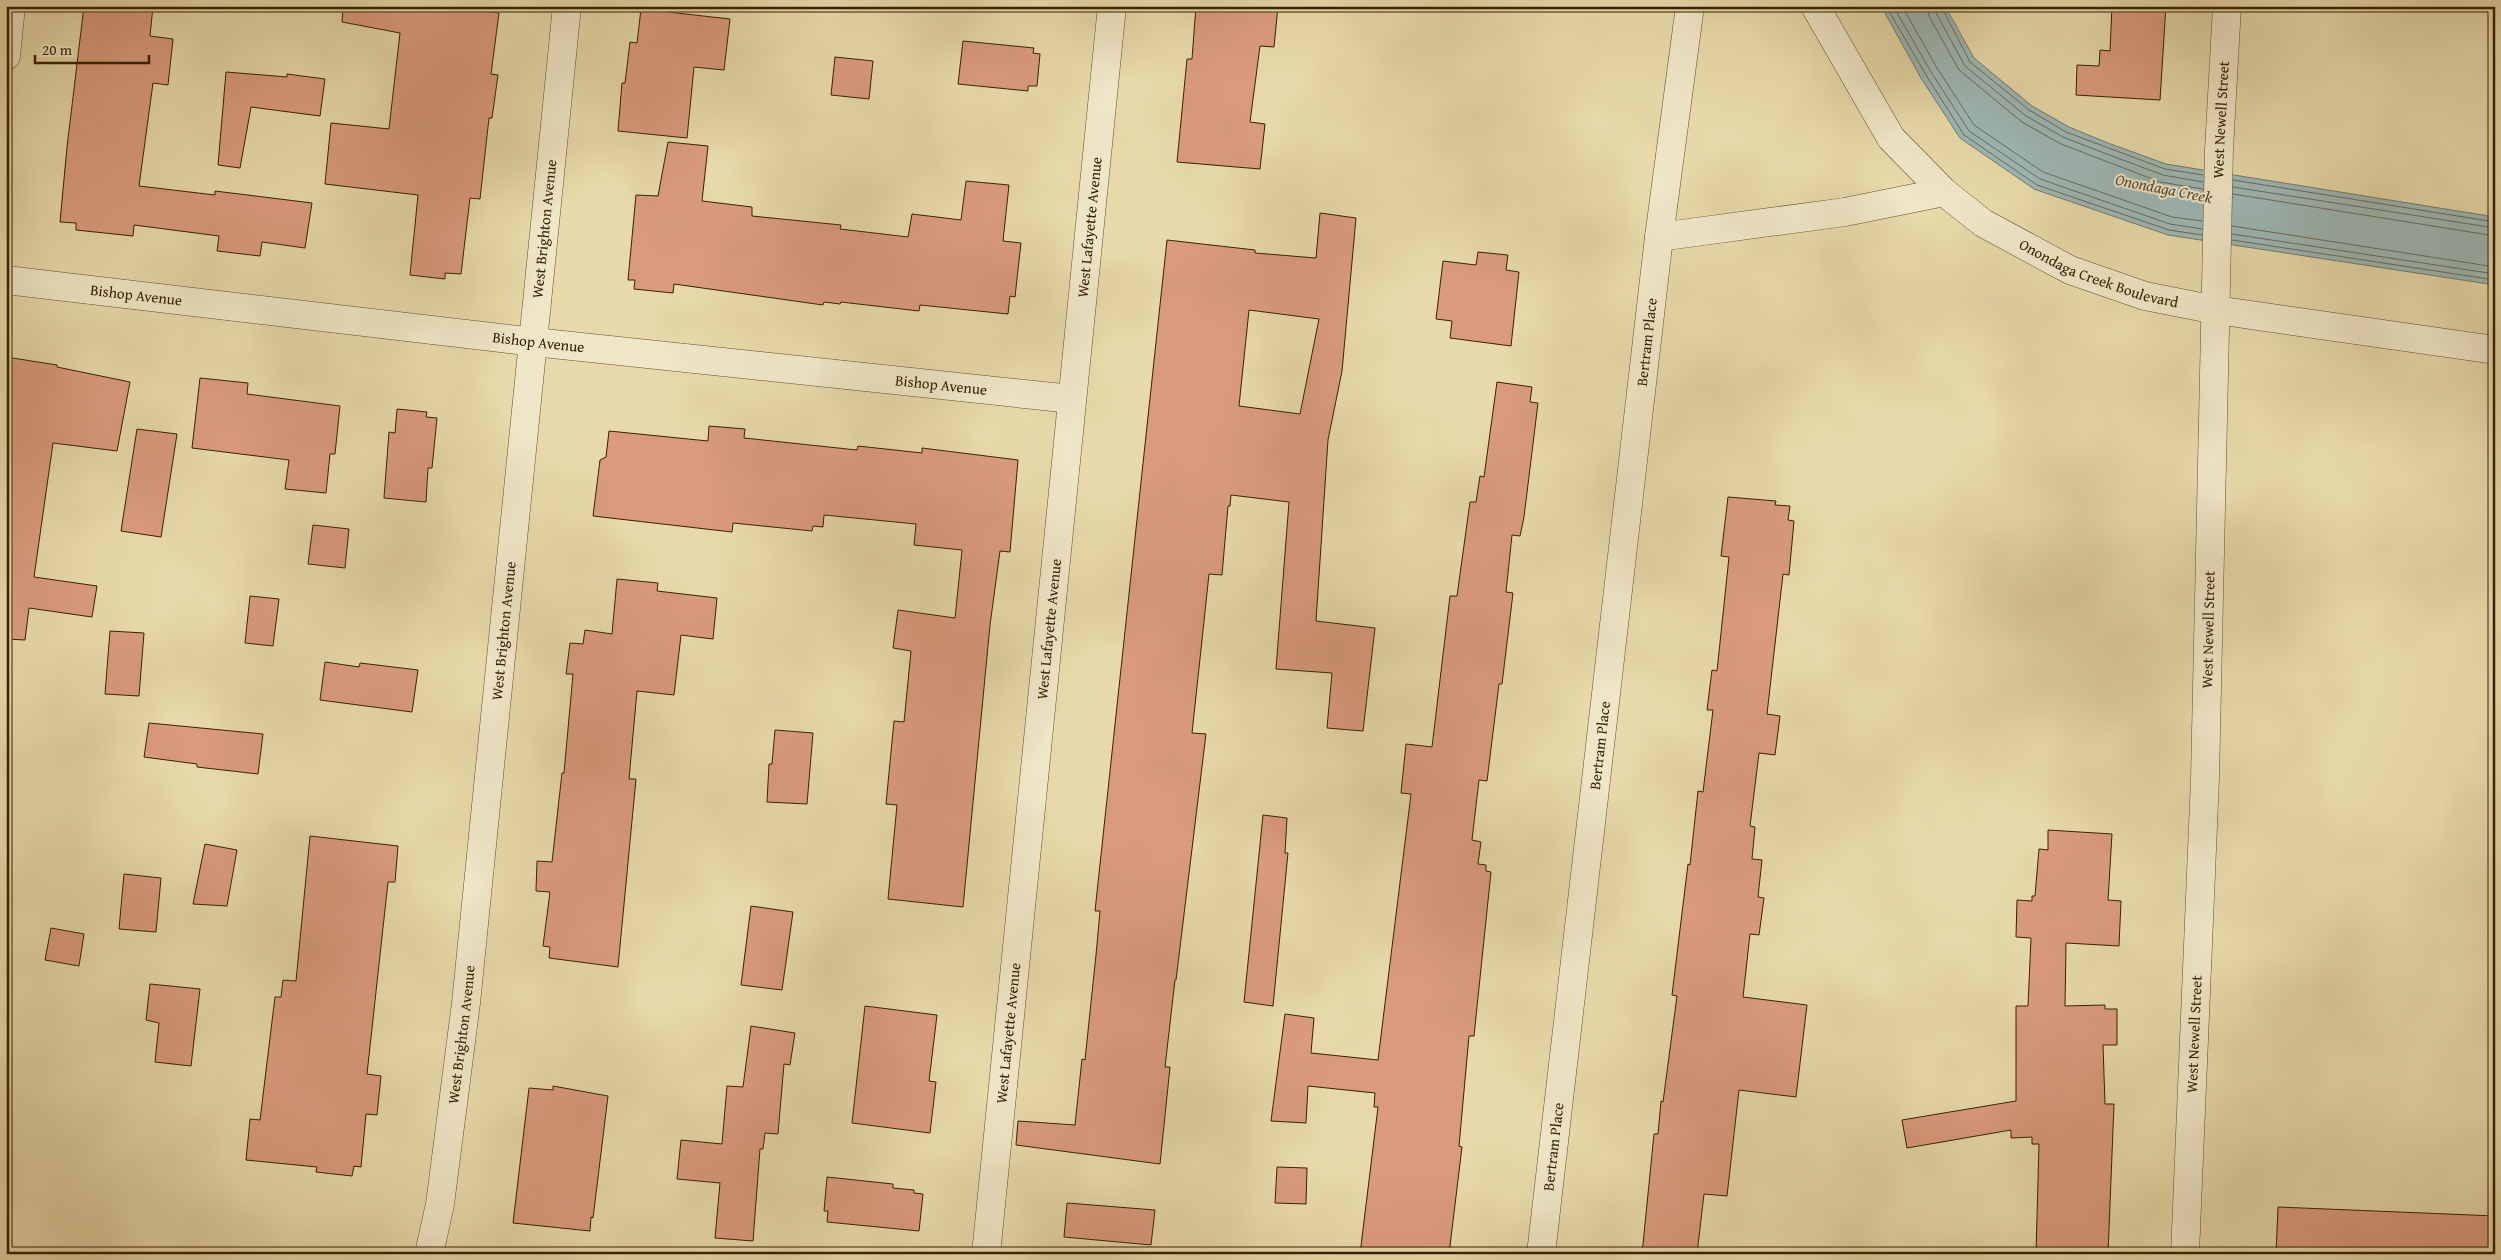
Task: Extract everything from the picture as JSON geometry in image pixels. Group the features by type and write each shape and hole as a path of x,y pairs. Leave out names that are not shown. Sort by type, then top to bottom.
{"street":[{"path":"6,56 11,6"},
{"name":"West Brighton Avenue","path":"429,1254 440,1204 466,1003 567,6"},
{"name":"West Lafayette Avenue","path":"986,1254 1112,6"},
{"name":"Bertram Place","path":"1541,1254 1659,237 1690,6"},
{"name":"Onondaga Creek Boulevard","path":"1814,6 1891,138 1944,192 1983,223 2070,270 2145,296 2216,310 2495,350"},
{"name":"West Newell Street","path":"2186,1254 2205,778 2219,150 2227,6"},
{"path":"1659,237 1845,212 1944,192"},
{"name":"Bishop Avenue","path":"6,280 534,342 1072,399"}],"water":[{"name":"Onondaga Creek","path":"1881,6 1945,6 1974,58 2032,106 2069,127 2166,164 2495,217 2495,285 2168,235 2034,189 1960,138 1921,78"}],"building":[{"path":"84,6 153,6 150,36 173,39 168,85 153,83 139,186 215,195 215,191 312,203 305,248 262,242 260,256 217,251 219,236 134,225 133,236 76,230 76,223 60,222"},
{"path":"343,6 442,6 499,13 491,74 498,75 492,118 489,118 480,199 470,198 461,274 445,273 445,279 410,275 418,195 325,184 331,123 389,129 400,33 342,22"},
{"path":"1196,6 1278,6 1274,47 1260,46 1250,122 1265,124 1260,169 1177,162 1187,59 1192,59"},
{"path":"2112,6 2166,6 2160,100 2076,95 2077,65 2099,66 2100,50 2110,51"},
{"path":"641,9 730,19 724,70 694,67 687,138 618,131 622,83 625,83 630,42 637,43"},
{"path":"963,41 1034,48 1033,53 1040,54 1037,86 1028,86 1028,91 958,84"},
{"path":"835,57 873,61 869,99 831,95"},
{"path":"226,72 287,77 287,74 325,79 320,116 251,107 240,168 218,165"},
{"path":"668,142 708,146 702,201 752,207 752,216 841,225 840,229 908,237 912,214 961,220 966,181 1009,185 1003,241 1021,243 1015,297 1010,296 1008,314 920,305 919,311 841,302 840,304 824,302 823,305 674,284 673,293 634,289 635,280 628,280 636,195 658,196"},
{"path":"1320,213 1356,218 1342,371 1328,440 1316,621 1375,628 1363,731 1327,728 1332,673 1276,669 1289,502 1231,495 1230,506 1228,506 1222,575 1209,574 1192,733 1206,734 1165,1067 1170,1067 1160,1164 1016,1145 1018,1121 1075,1125 1082,1059 1085,1060 1096,955 1100,911 1095,911 1167,240 1255,250 1255,253 1316,258","holes":["1249,310 1319,319 1300,414 1239,406"]},
{"path":"1478,252 1508,255 1506,270 1519,272 1511,346 1450,338 1452,321 1436,319 1443,261 1476,265"},
{"path":"6,357 57,365 57,367 130,382 117,451 53,443 34,577 97,586 92,617 29,608 25,640 6,639"},
{"path":"200,378 248,383 247,394 340,406 335,454 330,454 326,493 285,489 289,460 192,448"},
{"path":"1497,382 1532,387 1530,402 1538,403 1524,517 1520,536 1512,535 1506,592 1513,593 1502,684 1499,684 1487,781 1479,780 1472,840 1481,842 1478,864 1486,865 1486,871 1491,872 1474,1036 1469,1036 1459,1146 1462,1147 1449,1254 1360,1254 1378,1107 1374,1107 1375,1093 1308,1086 1306,1123 1271,1121 1285,1014 1314,1018 1311,1053 1378,1060 1411,794 1401,793 1406,744 1432,747 1450,596 1457,596 1470,502 1476,502 1480,476 1484,477"},
{"path":"397,409 427,412 426,417 437,418 432,468 428,468 426,502 384,498 389,432 395,433"},
{"path":"709,426 745,429 744,438 857,450 858,446 922,453 922,448 1018,460 1010,552 1000,551 990,625 963,907 888,899 897,805 886,804 894,721 904,722 911,651 893,648 898,610 955,618 962,550 914,545 916,524 824,515 823,527 813,526 812,531 733,523 732,532 593,516 600,460 606,457 609,431 708,441"},
{"path":"137,429 177,434 161,537 121,531"},
{"path":"1728,497 1776,501 1775,505 1790,506 1788,520 1794,521 1789,575 1783,574 1767,714 1780,716 1775,755 1759,753 1750,826 1755,827 1752,859 1762,860 1758,897 1764,898 1759,935 1750,934 1743,997 1807,1005 1796,1097 1739,1090 1727,1196 1704,1194 1697,1254 1642,1254 1654,1134 1658,1134 1661,1101 1663,1102 1677,996 1672,995 1688,864 1690,865 1698,791 1703,792 1713,710 1707,710 1712,670 1717,671 1729,557 1721,556"},
{"path":"313,525 349,529 345,568 308,564"},
{"path":"617,579 658,583 657,591 717,598 713,639 681,635 674,695 637,691 629,779 636,779 618,967 549,958 550,947 543,946 550,892 536,891 537,861 552,862 562,773 564,773 573,674 566,674 570,643 583,644 585,630 612,634"},
{"path":"250,596 279,599 273,646 245,643"},
{"path":"110,631 144,633 139,696 105,694"},
{"path":"325,662 359,667 360,663 418,670 412,712 320,700"},
{"path":"149,723 263,734 258,774 197,767 197,764 144,757"},
{"path":"775,730 813,733 807,804 767,802 769,764 772,764"},
{"path":"1263,815 1287,818 1285,853 1288,853 1273,1006 1244,1002"},
{"path":"2048,830 2112,834 2108,900 2121,901 2119,946 2066,943 2065,1006 2105,1005 2105,1009 2117,1009 2117,1045 2103,1045 2105,1104 2114,1104 2108,1254 2036,1254 2039,1144 2032,1144 2032,1137 2011,1138 2011,1130 1907,1148 1902,1120 2016,1101 2016,1006 2028,1006 2031,938 2016,937 2017,900 2032,901 2032,896 2035,896 2039,849 2048,850"},
{"path":"310,836 398,846 395,882 388,882 367,1074 381,1076 377,1115 366,1114 361,1167 354,1166 352,1176 316,1172 317,1167 246,1160 250,1119 260,1120 275,997 281,997 283,980 296,981"},
{"path":"205,844 237,850 227,906 193,904"},
{"path":"124,874 161,878 156,932 119,929"},
{"path":"751,906 793,912 782,990 741,985"},
{"path":"51,928 84,934 79,966 45,960"},
{"path":"150,984 200,989 191,1066 155,1062 159,1023 146,1020"},
{"path":"865,1006 937,1015 929,1081 936,1082 930,1133 852,1123"},
{"path":"751,1026 795,1033 790,1065 784,1064 778,1134 765,1133 763,1149 760,1149 753,1241 715,1238 720,1183 677,1179 681,1140 722,1144 727,1086 743,1087"},
{"path":"553,1086 608,1096 590,1231 513,1223 529,1088 553,1090"},
{"path":"1277,1167 1307,1168 1306,1204 1275,1203"},
{"path":"827,1177 893,1184 893,1188 914,1190 914,1193 923,1194 919,1231 827,1222 828,1211 824,1211"},
{"path":"1067,1203 1155,1210 1151,1245 1064,1237"},
{"path":"2278,1207 2495,1216 2495,1254 2276,1254"}]}
